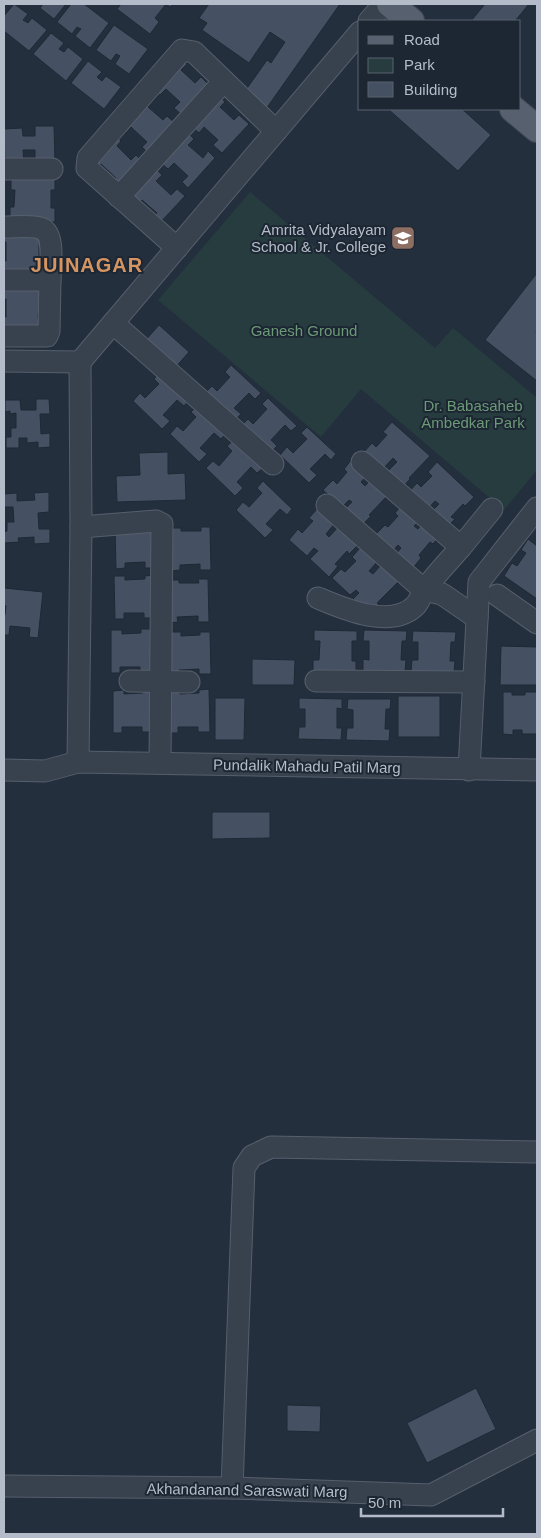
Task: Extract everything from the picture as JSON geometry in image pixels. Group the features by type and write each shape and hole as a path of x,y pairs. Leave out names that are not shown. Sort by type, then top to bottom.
{"main road":[{"path":"390,4 410,20"},
{"path":"514,110 537,129"}],"street":[{"path":"370,20 384,4"},
{"path":"78,762 81,527 80,362 358,34"},
{"path":"177,248 86,168 88,158 182,50 194,52 276,131"},
{"path":"120,198 224,81"},
{"path":"4,169 52,170"},
{"path":"4,227 40,228 46,231 51,242 49,331 46,336 4,336"},
{"path":"4,280 50,280"},
{"path":"113,323 273,464"},
{"path":"4,361 80,362"},
{"path":"362,462 461,547"},
{"path":"327,505 424,590 442,594 477,618"},
{"path":"469,770 479,582 537,508"},
{"path":"318,598 351,612 365,615 399,615 409,610 417,604 424,590 492,509"},
{"path":"81,527 156,521 162,524 160,763"},
{"path":"498,595 537,622"},
{"path":"130,680 189,682"},
{"path":"316,682 474,682"},
{"name":"Pundalik Mahadu Patil Marg","path":"4,770 44,771 78,762 537,770"},
{"path":"232,1488 244,1168 252,1156 271,1147 537,1152"},
{"name":"Akhandanand Saraswati Marg","path":"4,1486 232,1488 431,1495 537,1440"}],"green space":[{"name":"Ganesh Ground","path":"250,192 435,348 453,328 537,398 537,470 504,510 361,389 321,437 158,300"}],"building":[{"path":"14,4 28,14 23,20 28,23 32,18 47,30 29,51 4,31 4,16"},
{"path":"43,4 66,4 54,19 40,8"},
{"path":"71,4 84,4 109,23 90,48 75,36 81,29 77,27 72,34 57,22"},
{"path":"121,4 166,4 155,18 159,22 150,34 117,9"},
{"path":"209,4 340,4 266,109 243,94 267,60 271,63 285,42 270,32 249,63 202,30 207,23 199,18"},
{"path":"485,4 529,4 516,20 472,20"},
{"path":"114,25 148,49 129,74 115,64 120,56 116,54 111,61 96,50"},
{"path":"51,33 64,43 59,49 64,52 68,47 83,59 66,81 33,54"},
{"path":"179,57 187,64 181,70 195,83 201,77 209,85 182,115 174,108 180,102 166,89 160,95 151,86"},
{"path":"88,61 102,72 97,77 102,81 106,76 121,87 104,109 71,83"},
{"path":"218,95 225,102 220,107 234,120 239,115 249,124 222,153 213,145 218,140 204,127 199,133 190,125"},
{"path":"146,97 152,102 148,107 163,120 167,116 176,124 148,153 142,147 147,142 131,127 126,133 119,127"},
{"path":"389,110 463,110 491,135 458,171"},
{"path":"35,126 54,126 55,163 35,163 35,150 23,150 24,164 5,165 4,129 22,128 23,136 35,136"},
{"path":"188,133 194,139 188,145 203,158 208,151 215,158 188,188 182,182 188,176 174,163 168,169 161,163"},
{"path":"115,135 121,141 117,146 131,160 136,155 142,161 115,190 109,184 116,178 101,164 95,170 88,164"},
{"path":"156,169 162,175 156,181 171,195 177,189 185,196 156,227 150,221 157,213 142,200 135,208 127,200"},
{"path":"11,179 55,179 55,190 51,190 51,208 55,208 55,222 10,222 10,207 14,207 15,190 11,190"},
{"path":"4,232 44,232 44,242 39,243 39,261 43,261 43,274 4,274 6,242 4,242"},
{"path":"537,273 536,333 537,381 485,340"},
{"path":"4,287 44,287 44,300 39,300 38,319 44,319 44,331 4,331 6,299 4,299"},
{"path":"159,325 189,352 174,369 144,342"},
{"path":"231,365 261,393 255,399 249,393 234,408 241,414 233,422 204,394 212,386 217,391 230,377 225,372"},
{"path":"160,372 189,400 184,406 177,400 163,415 170,421 162,429 133,401 140,393 145,398 159,384 154,379"},
{"path":"268,398 297,426 291,431 285,425 271,440 277,446 269,454 240,427 248,419 253,424 267,409 262,404"},
{"path":"36,399 49,399 50,414 40,414 41,434 50,433 50,447 38,448 38,442 27,443 27,438 19,438 19,448 6,448 6,437 11,437 11,428 16,428 16,413 10,414 10,411 5,412 5,400 20,400 21,410 36,410"},
{"path":"197,406 226,433 221,439 214,433 200,448 207,454 199,462 170,434 177,426 183,431 196,417 191,412"},
{"path":"392,422 430,456 401,489 385,474 397,462 393,458 381,471 362,454 372,443 376,447 387,435 383,432"},
{"path":"307,427 336,454 331,460 325,454 310,469 317,475 309,483 280,455 287,447 293,453 307,439 301,433"},
{"path":"234,440 263,468 257,473 251,467 237,482 243,488 235,496 206,468 213,461 219,466 232,451 227,446"},
{"path":"168,452 168,474 185,473 186,500 117,502 116,476 140,475 139,453"},
{"path":"353,458 369,473 361,482 365,486 373,477 390,493 361,526 344,510 352,502 349,500 342,507 323,490 333,480 337,484 347,472 344,469"},
{"path":"437,462 474,497 465,506 463,504 451,517 455,519 445,529 429,514 439,504 435,501 426,511 407,494 417,483 421,487 432,476 428,472"},
{"path":"263,481 292,509 287,515 280,509 266,524 273,530 265,538 236,510 243,502 249,507 262,493 257,488"},
{"path":"49,492 49,512 38,513 39,529 50,529 50,543 34,544 34,537 18,538 19,542 4,543 4,532 7,531 7,522 14,522 13,507 4,507 4,494 17,493 17,501 35,500 34,493"},
{"path":"404,502 422,518 414,526 418,529 425,521 441,534 433,544 430,542 419,555 421,558 413,568 396,554 401,548 398,545 393,551 375,535 385,525 388,527 398,516 395,513"},
{"path":"318,508 335,523 326,534 329,537 339,526 358,545 349,554 347,551 335,564 338,566 329,577 310,559 318,551 314,548 307,556 289,540 298,529 302,533 313,521 309,518"},
{"path":"155,525 156,568 145,568 145,562 125,563 125,568 116,569 115,526"},
{"path":"201,527 210,527 211,570 200,570 200,564 180,565 180,570 171,571 170,528 181,528 181,531 201,531"},
{"path":"528,539 537,546 537,599 504,576 512,563 517,566 526,553 521,550"},
{"path":"361,547 377,562 369,571 373,574 381,565 398,582 377,603 379,604 370,614 353,599 359,593 356,590 350,595 332,578 341,569 345,572 356,561 352,557"},
{"path":"154,575 155,618 144,618 144,613 124,613 124,619 115,619 114,576 125,576 125,580 145,579 145,576"},
{"path":"198,579 208,579 209,622 198,622 198,616 177,617 178,622 169,623 168,580 179,580 179,583 199,583"},
{"path":"4,588 43,592 38,638 29,637 30,628 10,626 9,635 4,635 6,606 4,605"},
{"path":"141,629 151,629 152,672 140,672 140,667 120,667 120,673 111,673 111,630 122,630 122,634 141,633"},
{"path":"314,630 357,631 357,641 352,641 352,661 356,661 356,672 313,671 313,660 319,660 320,641 314,641"},
{"path":"364,630 407,631 406,641 402,641 401,660 406,660 405,672 363,671 363,659 369,660 369,641 363,641"},
{"path":"413,631 456,632 455,642 451,642 450,661 455,661 454,673 411,672 412,660 418,660 418,642 412,642"},
{"path":"169,632 181,632 181,636 200,635 200,632 210,632 211,674 199,674 199,669 179,670 179,675 170,675"},
{"path":"501,646 537,647 537,685 500,685"},
{"path":"252,659 295,660 294,685 252,685"},
{"path":"209,689 210,732 198,732 198,727 178,727 178,733 169,733 168,690 179,690 180,694 199,693 199,690"},
{"path":"124,690 124,694 143,693 143,690 153,690 154,732 142,732 142,727 122,727 122,733 113,733 113,691"},
{"path":"503,692 512,692 512,695 525,695 525,692 537,692 537,734 522,734 522,730 513,730 513,735 503,734"},
{"path":"398,696 440,696 440,737 398,737"},
{"path":"215,698 245,698 244,740 215,740"},
{"path":"299,698 342,699 342,709 337,708 337,728 342,728 341,740 298,739 299,727 305,727 305,709 299,709"},
{"path":"348,699 391,699 390,709 386,709 385,729 390,729 389,741 346,740 347,728 353,728 353,710 347,709"},
{"path":"212,812 270,812 270,838 212,839"},
{"path":"476,1388 496,1429 427,1463 407,1423"},
{"path":"287,1405 321,1406 320,1432 287,1431"}],"place":[{"name":"Amrita Vidyalayam School & Jr. College","path":"403,238"}],"district":[{"name":"JUINAGAR","path":"87,265"}],"park label":[{"name":"Dr. Babasaheb Ambedkar Park","path":"473,414"}]}
